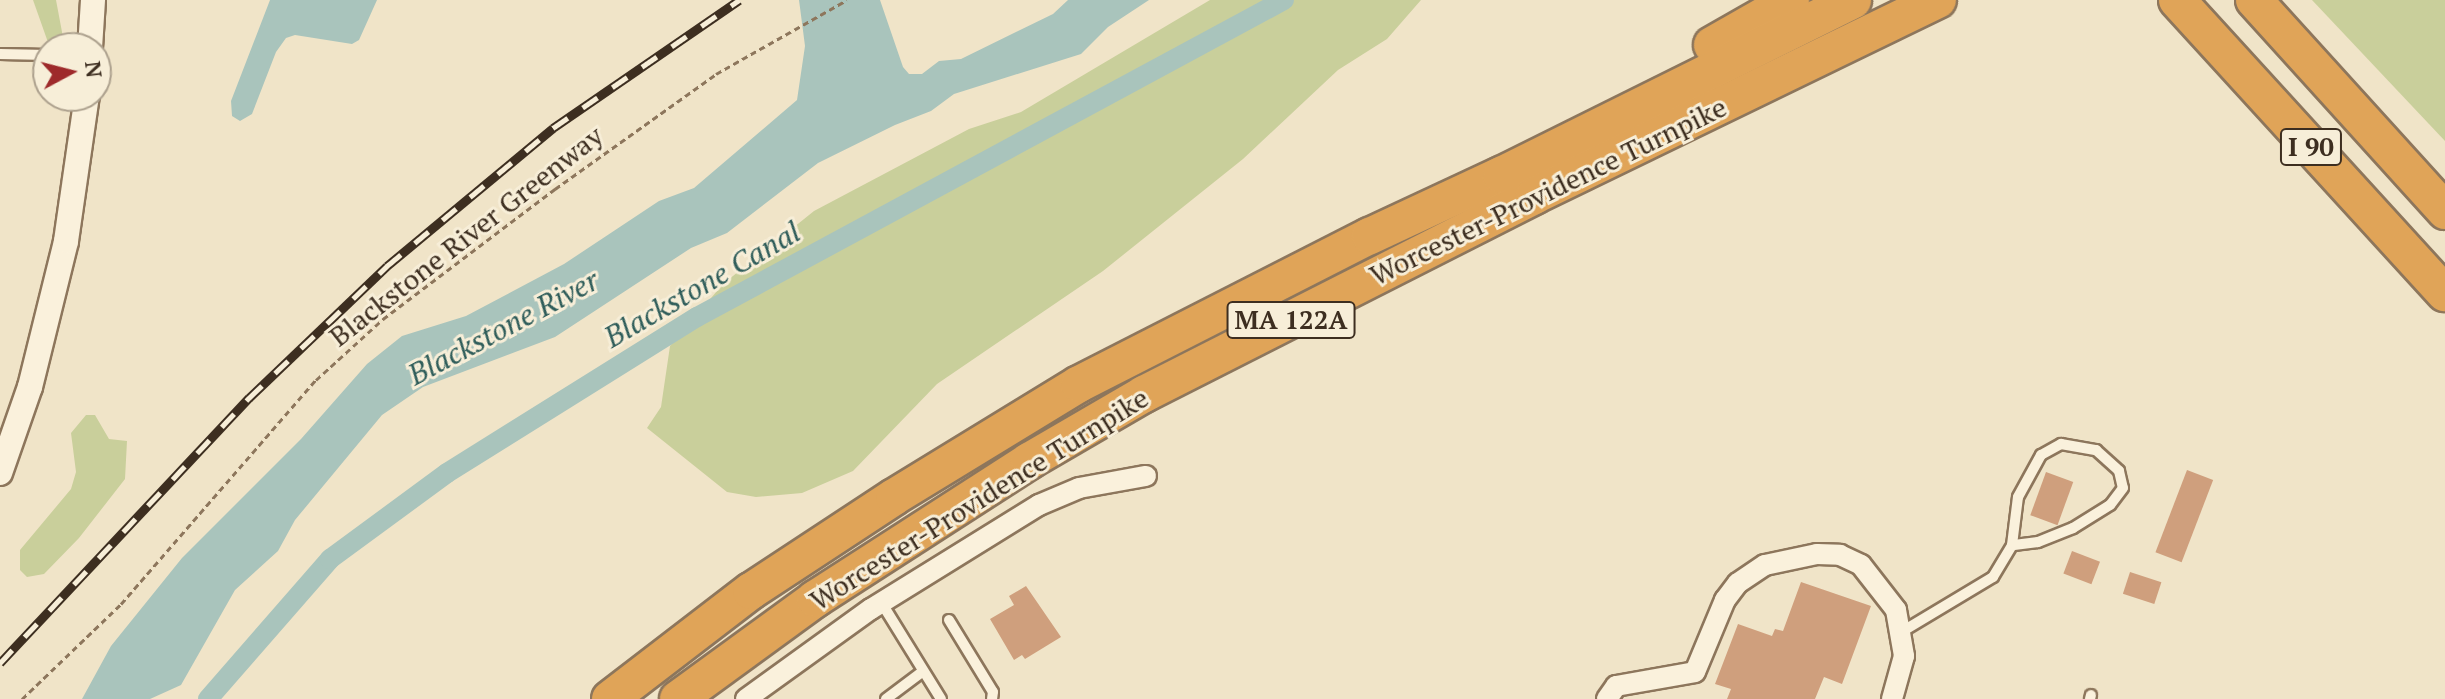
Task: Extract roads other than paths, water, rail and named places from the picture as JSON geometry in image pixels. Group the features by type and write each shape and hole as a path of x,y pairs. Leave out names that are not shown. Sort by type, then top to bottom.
{"highway":[{"path":"1370,236 1450,179 1729,36 1791,0"},
{"name":"Worcester-Providence Turnpike","path":"610,699 751,591 1079,384 1370,236 1501,175 1853,0"},
{"name":"Worcester-Providence Turnpike","path":"678,699 829,590 1029,461 1144,394 1534,196 1938,0"},
{"name":"I 90","path":"2177,0 2445,293"},
{"name":"I 90","path":"2254,0 2445,211"}],"street":[{"path":"91,32 93,0"},
{"path":"1,466 7,435 66,241 85,112"},
{"path":"746,699 881,602 1039,505 1079,488 1146,476"},
{"path":"1607,699 1616,686 1695,672 1731,591 1755,570 1787,557 1817,554 1851,558 1884,591 1903,631 1902,669 1892,699"}],"lane":[{"path":"0,54 32,55"},
{"path":"1903,631 1993,577 2012,545 2018,497 2041,455 2061,444 2096,450 2119,471 2123,488 2110,505 2073,528 2038,542 2012,545"},
{"path":"881,602 941,699"},
{"path":"949,620 993,692 992,699"},
{"path":"886,699 922,672"}],"water":[{"path":"270,0 377,0 359,40 352,44 295,35 286,38 276,52 252,114 240,121 232,116 231,101"},
{"name":"Blackstone River","path":"799,0 880,0 903,67 909,74 922,74 939,61 961,59 1053,14 1068,0 1149,0 1108,27 1081,54 954,94 931,111 818,163 727,233 691,248 555,337 423,387 382,415 295,520 278,551 235,590 181,685 150,699 82,699 111,646 182,558 301,439 367,364 402,336 466,316 564,264 659,201 694,188 797,100 805,46"}],"waterway":[{"name":"Blackstone Canal","path":"208,699 330,559 447,473 697,317 1284,0"}],"railway":[{"path":"0,663 249,398 387,266 553,128 739,0"}]}
